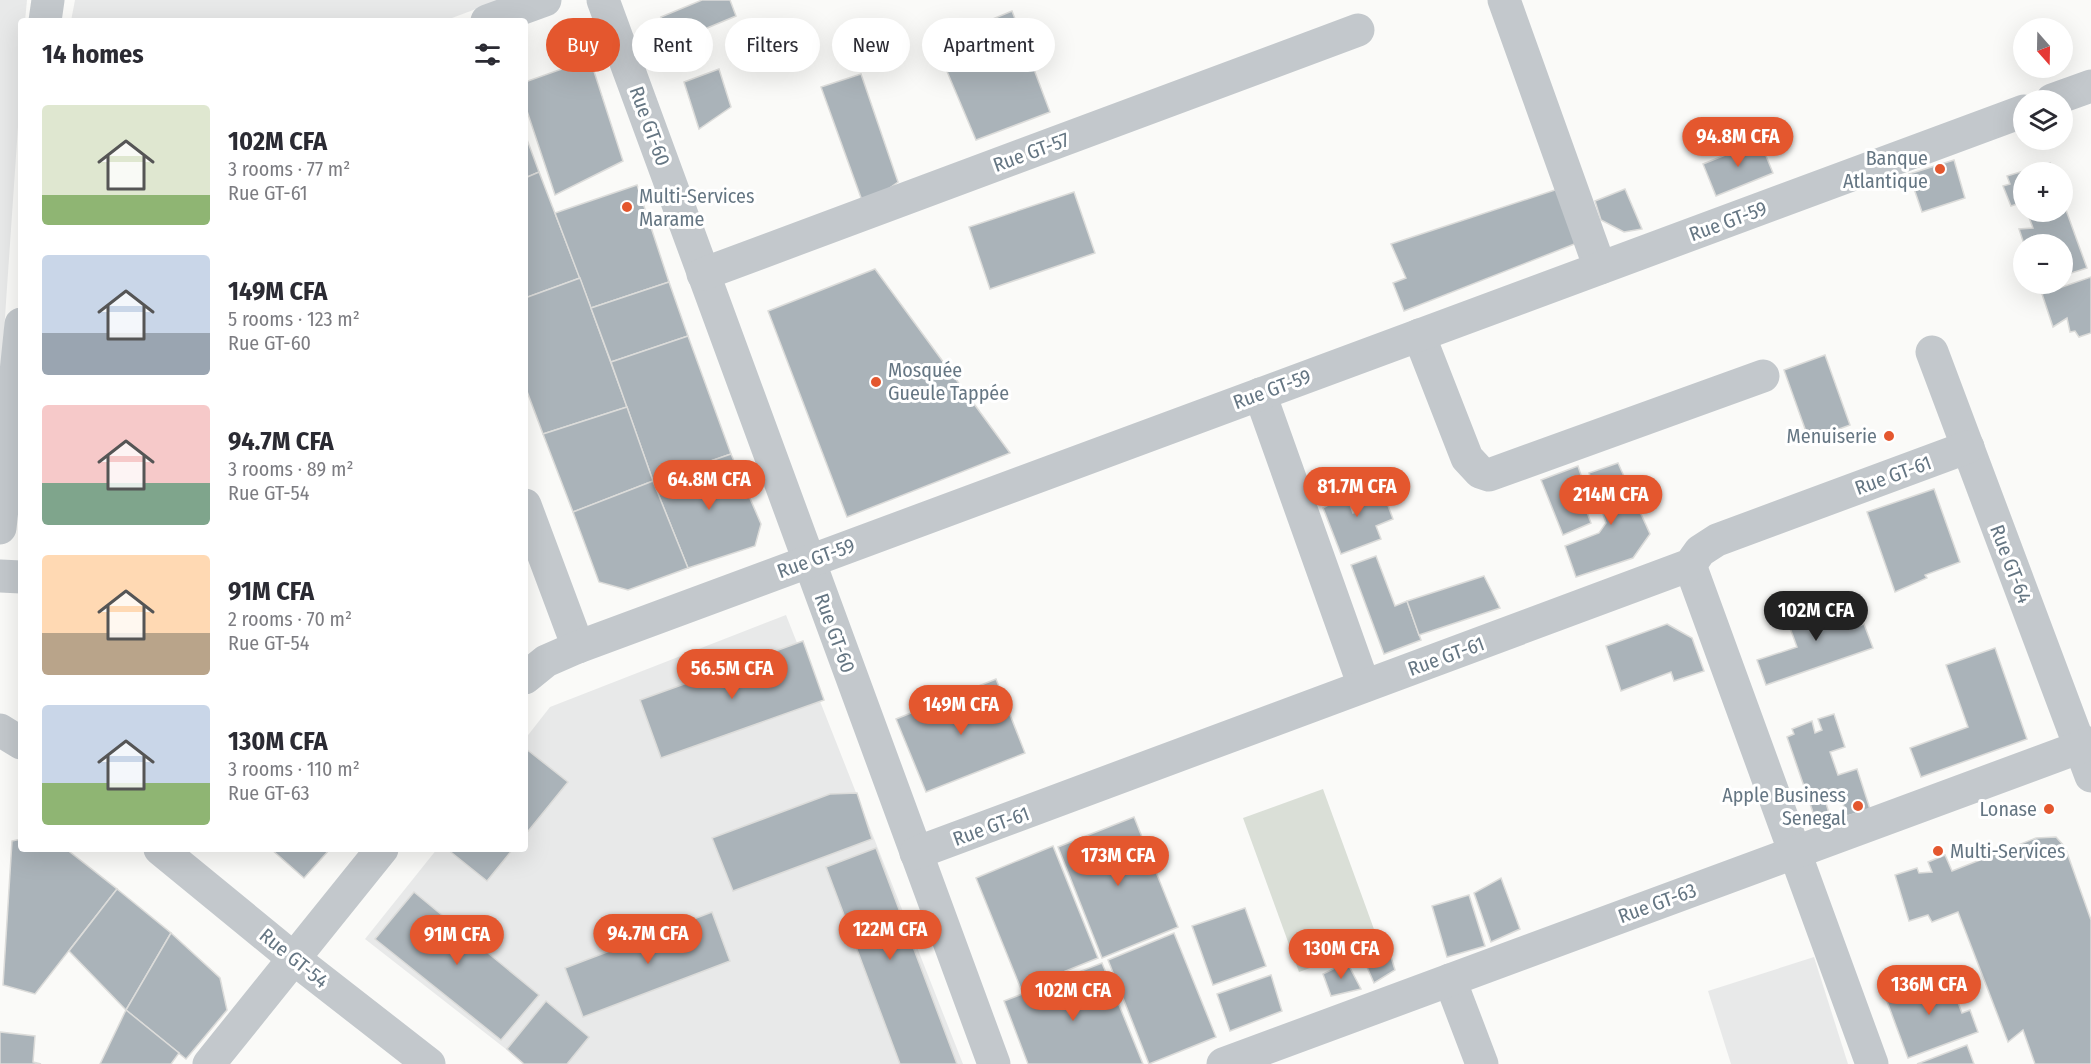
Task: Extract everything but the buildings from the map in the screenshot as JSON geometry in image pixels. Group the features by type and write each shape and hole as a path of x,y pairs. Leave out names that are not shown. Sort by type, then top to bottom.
{"street":[{"path":"45,18 48,0"},
{"path":"495,18 545,0"},
{"name":"Rue GT-60","path":"603,0 994,1064"},
{"path":"1504,0 1600,268"},
{"name":"Rue GT-57","path":"704,274 1358,30"},
{"path":"2073,92 2091,86"},
{"name":"Rue GT-59","path":"528,676 546,661 578,647 2013,115"},
{"path":"1419,335 1467,458 1480,472 1490,475 1763,376"},
{"name":"Rue GT-64","path":"1932,351 2087,755"},
{"path":"0,528 18,357"},
{"path":"1260,394 1364,686"},
{"name":"Rue GT-61","path":"916,853 1690,565 1700,551 1717,540 1968,447"},
{"path":"528,513 578,647"},
{"path":"1690,565 1872,1064"},
{"path":"0,576 18,577"},
{"path":"0,730 18,742"},
{"name":"Rue GT-63","path":"1223,1064 1795,852 2087,755"},
{"name":"Rue GT-54","path":"164,852 429,1064"},
{"path":"209,1064 380,852"},
{"path":"1449,980 1482,1064"}],"shaded area":[{"path":"0,0 27,0 25,18 18,18 18,127 0,390"},
{"path":"75,0 500,0 452,18 72,18"},
{"path":"786,615 963,1064 525,1064 365,939 435,852 528,852 528,735 550,707"},
{"path":"1323,789 1379,943 1299,972 1243,818"},
{"path":"1814,957 1848,1064 1731,1064 1708,991"}],"place":[{"name":"Banque Atlantique","path":"1940,169"},
{"name":"Multi-Services Marame","path":"627,207"},
{"name":"Mosquée Gueule Tappée","path":"876,382"},
{"name":"Menuiserie","path":"1889,436"},
{"name":"Apple Business Senegal","path":"1858,806"},
{"name":"Lonase","path":"2049,809"},
{"name":"Multi-Services","path":"1938,851"}]}
